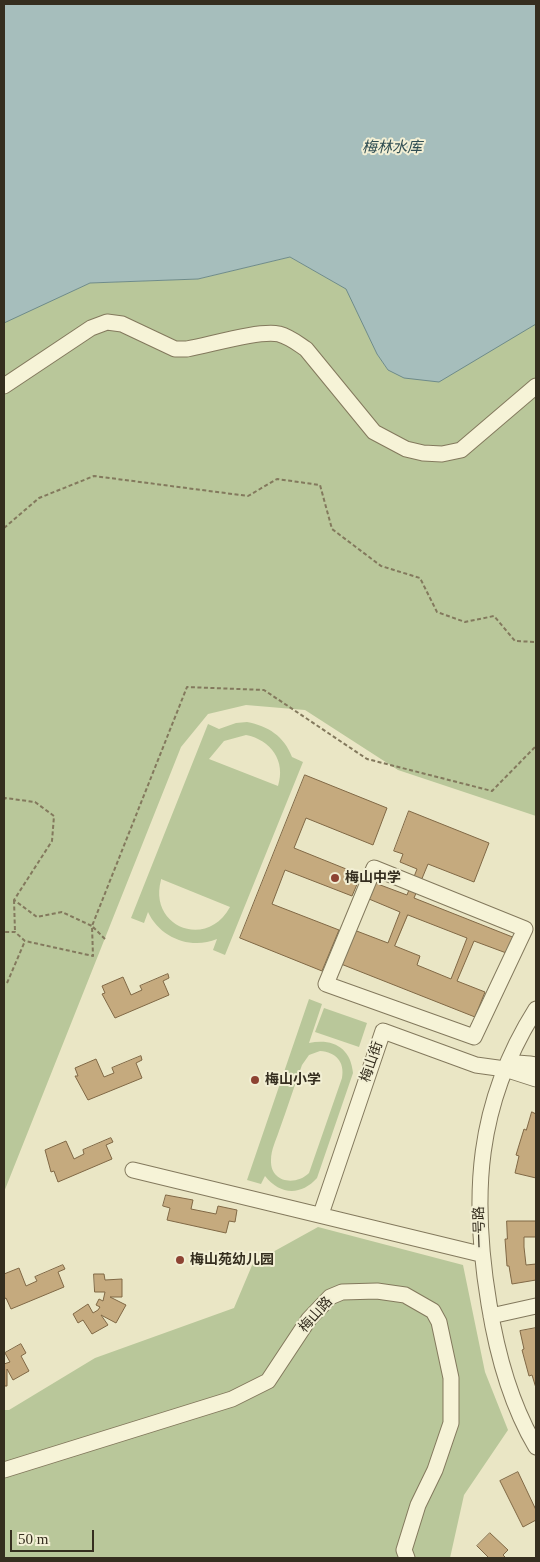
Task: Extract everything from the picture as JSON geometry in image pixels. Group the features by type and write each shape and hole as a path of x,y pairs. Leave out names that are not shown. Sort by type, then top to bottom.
{"street":[{"path":"4,386 90,328 107,322 122,324 175,349 188,349 262,334 278,334 293,339 306,349 374,432 406,449 442,454 461,450 536,386"},
{"path":"374,868 525,929 474,1037 420,1018 326,984 374,868"},
{"name":"一号路","path":"536,1009 496,1090 486,1130 478,1187 480,1254 502,1366 524,1426 536,1447"},
{"path":"411,1042 420,1018"},
{"name":"梅山街","path":"321,1214 383,1032 476,1065 505,1069 536,1079"},
{"name":"梅山街","path":"505,1069 518,1063 536,1065"},
{"path":"133,1170 480,1254"},
{"name":"梅山路","path":"4,1470 232,1399 268,1381 309,1319 330,1297 342,1292 368,1291 405,1295 433,1311 440,1322 451,1387 451,1423 435,1470 418,1505 402,1556"},
{"path":"491,1316 536,1306"}],"path":[{"path":"4,528 39,498 94,476 248,496 277,479 320,485 332,529 381,566 420,578 437,612 465,622 494,616 515,641 536,642"},
{"path":"4,800 5,798 35,802 54,816 52,841 14,900 15,932 25,942 93,956 92,926 187,687 264,690 367,759 492,791 536,746"},
{"path":"14,900 37,917 62,912 92,926 105,939"},
{"path":"4,932 15,932"},
{"path":"7,983 25,942"}],"green space":[{"path":"290,257 347,289 377,354 388,370 536,324 536,816 398,770 305,710 246,705 208,714 181,747 4,1192 4,321 90,283 198,279"},
{"path":"247,722 268,729 285,743 292,757 303,762 225,955 213,950 217,939 197,943 187,942 168,935 160,929 148,912 144,923 131,918 208,724 219,729 236,723","holes":["246,735 263,742 274,753 280,768 278,786 209,759 224,741","161,879 230,907 220,920 208,928 195,930 182,927 171,921 163,910 159,896"]},
{"path":"309,999 322,1004 309,1043 326,1042 345,1051 352,1064 353,1073 317,1178 304,1188 291,1191 277,1187 265,1176 261,1184 247,1180","holes":["320,1051 331,1053 338,1059 343,1072 309,1173 297,1180 291,1181 279,1178 272,1168 271,1156 302,1065 309,1055"]},
{"path":"324,1008 367,1023 359,1047 315,1032"},
{"path":"318,1227 463,1265 485,1372 508,1430 464,1495 450,1558 4,1558 4,1410 9,1410 95,1358 234,1308 253,1263"}],"water":[{"name":"梅林水库","path":"4,4 536,4 536,324 439,382 404,378 388,370 377,354 346,289 290,257 198,279 90,283 4,323"}],"building":[{"path":"305,775 387,808 373,845 306,818 294,848 361,875 352,896 285,870 272,904 339,930 322,971 240,938"},
{"path":"409,811 489,843 474,882 428,864 414,898 515,938 509,954 474,941 457,981 485,992 475,1017 341,964 354,930 388,943 400,912 369,899 375,883 407,895 417,869 400,862 403,854 394,851","holes":["408,915 467,938 451,979 417,965 420,956 395,946"]},
{"path":"168,974 169,978 163,981 169,995 115,1018 102,994 105,993 102,986 123,977 131,995 142,990 140,986"},
{"path":"141,1056 142,1060 136,1063 142,1078 88,1100 75,1076 78,1076 75,1068 96,1059 104,1077 114,1073 112,1068"},
{"path":"532,1112 536,1114 536,1178 515,1173 519,1156 516,1155 524,1129 526,1130"},
{"path":"111,1138 113,1142 106,1145 112,1159 58,1182 54,1171 51,1172 45,1150 66,1141 74,1159 84,1154 83,1150"},
{"path":"166,1195 193,1200 191,1209 216,1214 218,1206 237,1210 235,1222 229,1221 226,1233 167,1220 170,1208 163,1206"},
{"path":"507,1221 536,1221 536,1237 524,1237 524,1247 526,1265 536,1264 536,1280 512,1284 509,1266 507,1266 505,1239 507,1239"},
{"path":"63,1265 65,1269 58,1272 64,1287 11,1309 6,1298 4,1299 4,1274 19,1268 26,1286 37,1281 35,1277"},
{"path":"94,1274 104,1274 105,1280 122,1279 122,1297 110,1297 126,1305 116,1323 101,1315 108,1325 92,1334 83,1320 78,1323 73,1314 88,1304 93,1313 100,1307 96,1305 99,1299 103,1301 105,1292 95,1292"},
{"path":"536,1328 536,1388 532,1375 529,1376 522,1350 524,1349 520,1331"},
{"path":"21,1344 26,1353 21,1356 29,1371 13,1380 7,1369 7,1386 4,1386 4,1364 10,1362 5,1353"},
{"path":"518,1472 536,1510 536,1520 523,1527 500,1481"},
{"path":"490,1533 508,1550 503,1555 506,1558 489,1558 477,1546"}],"place":[{"name":"梅山中学","path":"335,878"},
{"name":"梅山小学","path":"255,1080"},
{"name":"梅山苑幼儿园","path":"180,1260"}]}
